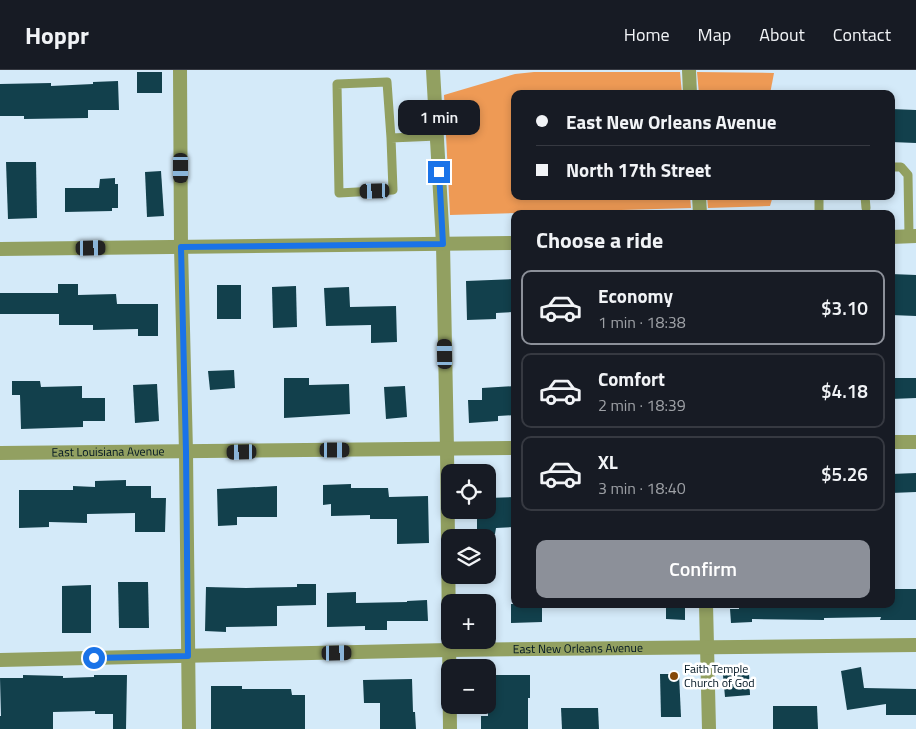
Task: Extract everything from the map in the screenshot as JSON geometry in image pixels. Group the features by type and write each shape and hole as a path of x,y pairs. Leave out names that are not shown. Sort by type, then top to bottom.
{"street":[{"path":"180,70 189,729"},
{"path":"434,70 443,244 450,729"},
{"path":"689,70 690,90"},
{"path":"895,237 912,236"},
{"path":"0,249 511,242"},
{"path":"895,442 916,442"},
{"name":"East Louisiana Avenue","path":"0,453 511,448"},
{"path":"706,608 709,729"},
{"name":"East New Orleans Avenue","path":"0,660 449,650 916,645"}],"lane":[{"path":"388,82 391,138 393,190 339,193 337,84 388,82"},
{"path":"391,138 437,136"},
{"path":"895,167 901,167 908,175 912,236"},
{"path":"866,200 866,208"}],"shaded area":[{"path":"534,72 680,72 682,90 511,90 511,200 690,200 691,208 511,210 511,213 450,215 444,95 515,74"},
{"path":"697,72 774,73 771,90 699,90"},
{"path":"707,200 772,200 770,206 708,208"}],"building":[{"path":"137,72 162,72 162,93 137,93"},
{"path":"118,81 119,110 88,110 88,118 24,119 24,116 0,116 0,84 51,83 51,86"},
{"path":"895,109 916,110 916,143 895,142"},
{"path":"6,162 36,162 37,218 8,219"},
{"path":"161,171 164,216 147,217 145,172"},
{"path":"115,178 115,184 118,184 118,208 112,208 112,211 65,212 65,188 99,188 100,179"},
{"path":"895,274 916,275 916,316 895,315"},
{"path":"511,279 511,312 496,313 496,319 467,320 466,281"},
{"path":"58,284 78,284 78,295 116,294 117,304 158,304 158,336 138,336 138,329 93,330 93,325 59,325 59,314 0,314 0,293 58,293"},
{"path":"217,285 241,285 241,319 217,319"},
{"path":"296,286 297,327 273,328 272,287"},
{"path":"349,287 350,307 396,306 397,342 371,343 371,325 326,326 324,288"},
{"path":"234,370 235,388 210,390 208,371"},
{"path":"284,378 309,378 309,385 349,384 350,414 284,418"},
{"path":"895,378 916,378 916,398 895,399"},
{"path":"12,381 40,381 41,387 82,386 82,398 105,398 105,421 83,421 83,427 21,429 20,395 12,395"},
{"path":"157,384 159,421 135,423 133,385"},
{"path":"405,386 407,417 386,419 384,387"},
{"path":"511,386 511,415 498,416 498,421 469,423 468,400 482,400 482,388"},
{"path":"916,473 916,492 895,493 895,474"},
{"path":"126,480 126,486 151,486 151,498 166,498 165,532 135,532 135,513 87,514 87,523 49,522 49,527 19,528 19,490 73,490 73,486 95,487 95,481"},
{"path":"351,484 351,488 388,488 389,497 428,496 429,543 397,544 397,519 370,519 370,515 331,516 331,504 323,505 323,485"},
{"path":"277,486 277,517 237,517 237,525 218,526 217,489"},
{"path":"511,497 511,527 477,529 477,519 496,519 496,498"},
{"path":"118,582 148,582 149,628 119,628"},
{"path":"297,584 316,584 316,605 277,606 277,626 226,627 226,632 205,631 206,587 297,587"},
{"path":"91,585 91,633 62,633 62,586"},
{"path":"895,589 916,589 916,620 880,620 881,617 824,618 824,620 752,619 752,622 731,623 730,609 895,608"},
{"path":"356,592 356,603 427,600 428,621 387,621 387,630 365,630 365,626 327,627 327,593"},
{"path":"511,608 542,608 542,622 511,623"},
{"path":"666,608 685,608 685,620 666,619"},
{"path":"861,667 864,688 916,689 916,715 886,715 886,704 847,710 841,671"},
{"path":"749,673 750,695 725,697 723,675"},
{"path":"660,674 679,674 681,717 661,717"},
{"path":"23,675 63,676 63,678 94,677 94,675 127,675 126,729 113,729 113,714 95,714 95,711 53,712 53,729 0,729 0,678 23,678"},
{"path":"496,675 530,675 528,729 481,729 481,716 488,716 488,714 496,714"},
{"path":"412,679 413,712 415,712 416,729 380,729 380,703 364,703 363,680"},
{"path":"211,686 242,686 242,689 291,689 292,695 305,695 305,729 211,729"},
{"path":"773,706 817,706 818,729 773,729"},
{"path":"561,708 598,708 599,729 562,729"}],"place":[{"name":"Faith Temple Church of God","path":"674,676"}],"route":[{"path":"94,658 188,656 181,247 443,244 439,172"}]}
